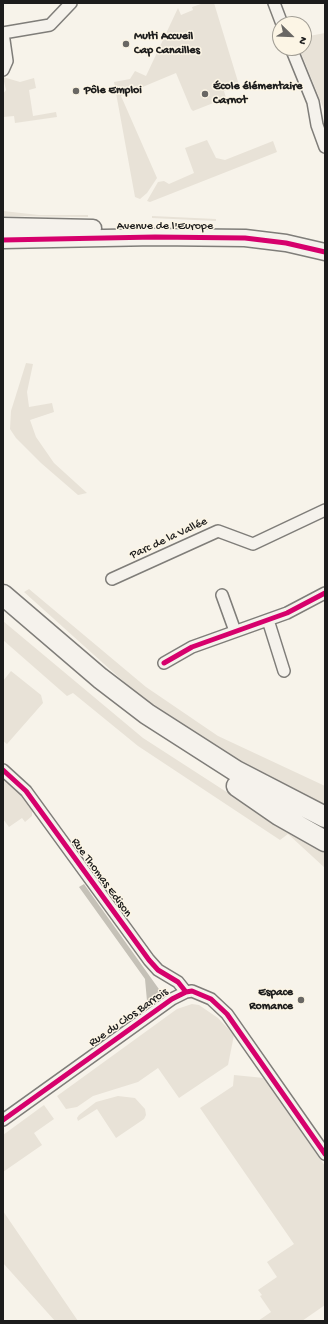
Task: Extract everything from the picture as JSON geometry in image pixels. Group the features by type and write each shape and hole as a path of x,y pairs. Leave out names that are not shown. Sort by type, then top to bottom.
{"highway":[{"path":"3,582 124,697"},
{"path":"3,595 124,697 175,733 225,765 271,791 325,817"},
{"path":"3,611 123,711 185,754 237,786 279,815 325,841"},
{"path":"237,786 325,830"}],"street":[{"path":"4,69 7,61 3,33 50,26 71,3"},
{"path":"274,3 279,16"},
{"path":"294,56 313,102 317,125 325,147"},
{"name":"Avenue de l'Europe","path":"3,226 254,230 290,235 325,243"},
{"name":"Avenue de l'Europe","path":"3,240 95,238 239,238 286,243 325,252"},
{"name":"Parc de la Vallée","path":"112,579 218,531 254,544 325,510"},
{"path":"164,663 192,647 293,610 325,593"},
{"path":"222,595 235,630"},
{"path":"268,620 284,671"},
{"name":"Rue Thomas Edison","path":"3,770 26,791 149,960 158,970 178,982 186,992"},
{"name":"Rue du Clos Barrois","path":"3,1120 172,999 186,992 196,992 206,996 227,1014 325,1154"}],"shaded area":[{"path":"204,3 214,3 239,85 224,91 226,98 193,111 176,73 121,96 157,178 147,193 140,199 135,197 114,82 130,79 135,71 146,76 178,8 181,15 193,10 192,7"},
{"path":"325,33 325,112 302,56 312,56 312,35"},
{"path":"3,77 20,82 34,78 36,88 29,90 33,116 56,112 57,117 15,123 14,116 3,117 3,94 6,90"},
{"path":"207,140 216,158 225,160 273,141 277,152 150,202 147,201 158,182 164,181 169,184 194,173 185,148"},
{"path":"3,211 39,215 88,215 88,217 3,216"},
{"path":"152,216 216,219 216,221 152,218"},
{"path":"26,363 33,364 27,392 29,407 52,403 54,412 30,420 36,437 54,463 87,493 78,495 41,463 16,438 10,429 11,411"},
{"path":"29,589 146,687 218,736 325,786 325,805 284,787 184,731 143,699 24,592"},
{"path":"3,621 143,738 225,791 297,830 325,849 325,868 288,834 280,840 138,746 73,693 67,696 3,640"},
{"path":"11,671 41,695 43,703 7,744 3,741 3,681"},
{"path":"3,777 15,787 30,806 32,811 32,816 25,822 22,818 9,827 3,819"},
{"path":"84,884 161,992 152,1000 147,1001 145,979 79,887"},
{"path":"192,1004 199,1005 218,1018 234,1035 228,1065 179,1098 158,1068 138,1082 93,1096 77,1107 66,1109 57,1096 177,1009"},
{"path":"234,1075 264,1078 325,1166 325,1305 302,1321 258,1321 271,1312 260,1296 262,1295 258,1290 277,1277 267,1262 294,1244 200,1108 233,1086"},
{"path":"118,1096 135,1098 145,1109 146,1115 144,1119 116,1138 97,1109 78,1121 77,1118 79,1115 96,1102"},
{"path":"44,1105 54,1119 34,1133 42,1145 3,1172 3,1135"},
{"path":"3,1211 78,1321 55,1321 3,1263"}],"cycle path":[{"path":"3,240 155,237 245,238 286,243 325,252"},
{"path":"164,663 192,647 287,613 325,593"},
{"path":"3,770 26,791 149,960 158,970 178,982 186,992"},
{"path":"3,1120 172,999 186,992 192,991 211,999 227,1014 325,1154"}],"place":[{"name":"Multi Accueil Cap Canailles","path":"126,44"},
{"name":"Pôle Emploi","path":"76,91"},
{"name":"École élémentaire Carnot","path":"205,94"},
{"name":"Espace Romance","path":"301,1000"}]}
